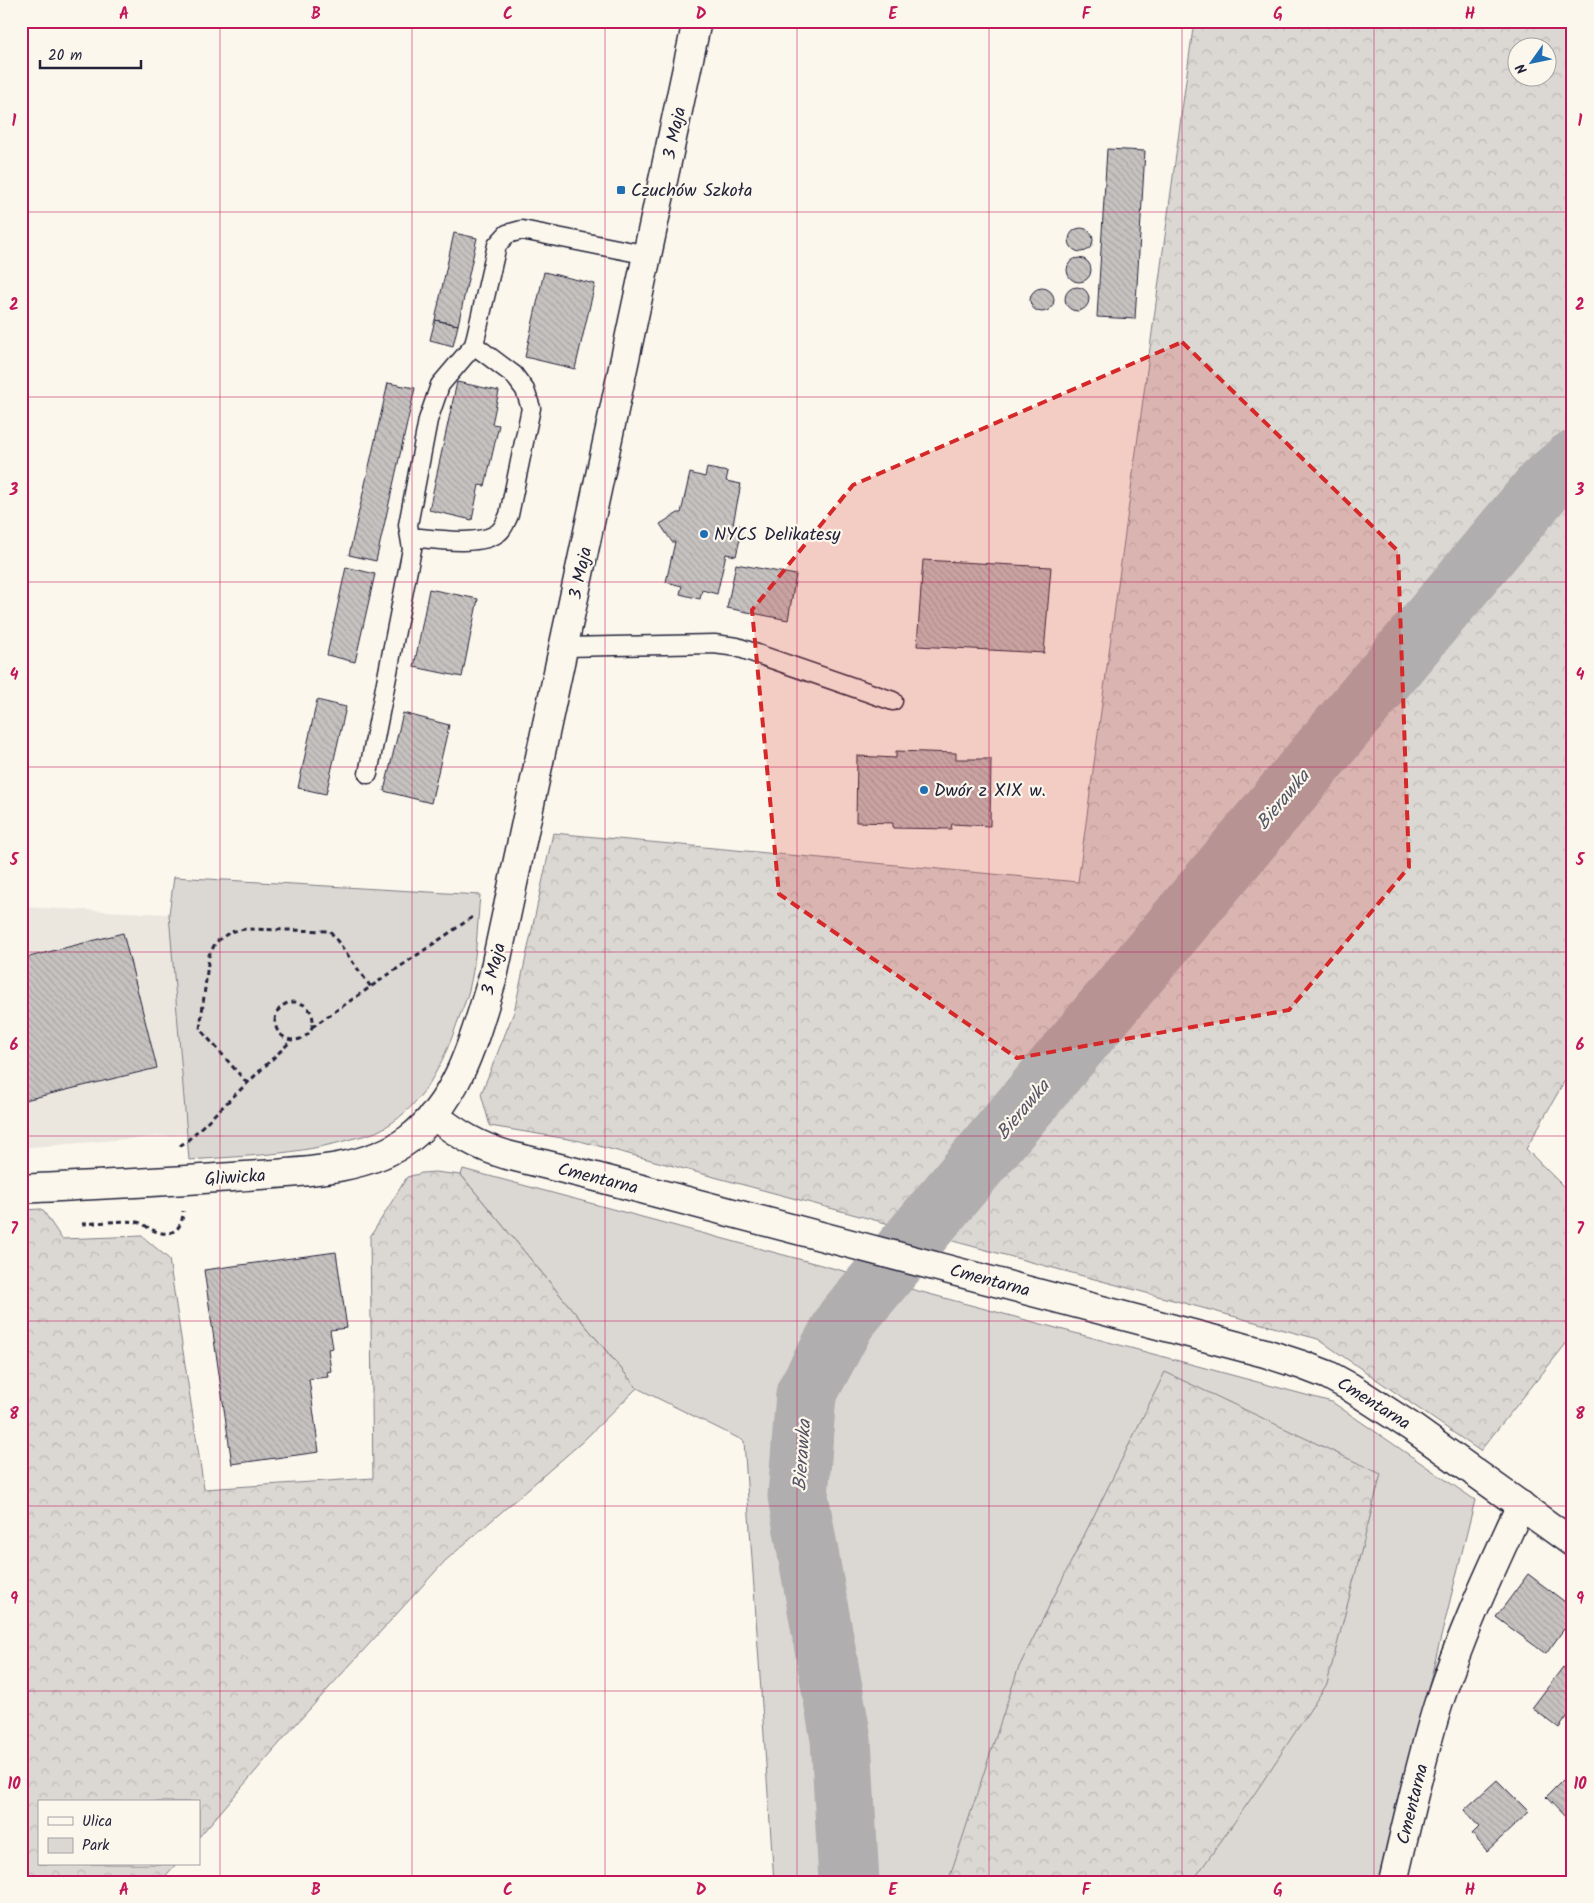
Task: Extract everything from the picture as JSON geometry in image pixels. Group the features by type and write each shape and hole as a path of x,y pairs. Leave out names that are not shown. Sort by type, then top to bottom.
{"street":[{"name":"3 Maja","path":"433,1115 451,1090 468,1056 493,977 697,21"},
{"name":"Gliwicka","path":"21,1189 182,1181 336,1166 374,1158 398,1146 410,1138 433,1115"},
{"name":"Cmentarna","path":"433,1115 458,1134 486,1149 1265,1353 1328,1375 1350,1386 1410,1426 1573,1544"},
{"name":"Cmentarna","path":"1393,1882 1438,1704 1467,1626 1521,1505"}],"lane":[{"path":"368,774 412,549 408,524 428,420 440,386 474,345 497,245 507,234 522,230 648,255"},
{"path":"410,537 456,540 492,537 501,531 509,515 531,408 526,390 514,375 474,345"},
{"path":"564,647 714,644 737,646 893,701"}],"path":[{"path":"180,1146 291,1041 304,1038 312,1027 477,914"},
{"path":"247,1083 200,1029 209,955 216,942 230,932 245,930 330,932 371,987"},
{"path":"291,1041 280,1035 274,1023 277,1011 286,1003 298,1002 308,1009 313,1020 312,1027"},
{"path":"82,1224 138,1222 153,1230 166,1233 174,1232 181,1226 182,1203"}],"highlighted area":[{"path":"1182,342 1398,551 1409,867 1289,1010 1017,1058 779,894 752,610 853,485"}],"shaded area":[{"path":"21,907 169,914 187,1134 21,1148"}],"green space":[{"path":"1194,21 1573,21 1573,1066 1526,1149 1573,1196 1573,1335 1480,1451 1318,1339 580,1141 490,1126 481,1094 514,1012 553,833 1078,882"},
{"path":"174,877 480,895 472,978 467,997 438,1068 429,1084 406,1111 392,1123 376,1132 331,1144 291,1152 189,1160 169,914"},
{"path":"463,1169 1332,1402 1475,1500 1380,1882 774,1882 744,1441 637,1388 461,1175"},
{"path":"435,1172 461,1175 637,1388 582,1442 445,1561 297,1723 200,1836 200,1800 38,1800 38,1866 174,1866 160,1882 21,1882 21,1210 42,1209 62,1239 142,1236 169,1259 204,1489 373,1478 370,1237 407,1177"},
{"path":"1165,1372 1381,1474 1327,1684 1255,1793 1192,1882 948,1882 1018,1669"}],"building":[{"path":"1107,149 1145,151 1135,319 1097,317"},
{"path":"1081,228 1090,231 1093,240 1090,249 1081,252 1072,249 1069,240 1072,231"},
{"path":"454,233 477,238 458,325 435,320"},
{"path":"1079,258 1084,259 1090,265 1090,275 1084,281 1079,282 1074,281 1068,275 1067,270 1068,265 1074,259"},
{"path":"544,272 595,284 575,369 525,357"},
{"path":"1077,287 1086,290 1089,299 1086,308 1077,311 1068,308 1065,299 1068,290"},
{"path":"1042,288 1051,291 1054,300 1051,309 1042,312 1033,309 1030,300 1033,291"},
{"path":"435,320 458,325 453,346 430,340"},
{"path":"457,382 499,391 492,424 499,425 485,486 479,485 472,520 429,510"},
{"path":"388,383 415,388 376,561 349,555"},
{"name":"NYCS Delikatesy","path":"707,468 728,472 726,481 741,484 733,524 743,526 736,556 726,554 717,594 702,590 700,599 680,594 682,586 666,582 675,542 672,542 660,524 681,513 690,473 705,477"},
{"path":"923,560 1051,567 1044,653 917,646"},
{"path":"736,564 796,575 788,620 727,608"},
{"path":"346,567 375,574 355,662 327,655"},
{"path":"429,589 478,599 462,677 414,667"},
{"path":"317,700 346,707 326,794 298,788"},
{"path":"403,713 449,725 431,803 384,791"},
{"name":"Dwór z XIX w.","path":"896,751 956,753 956,759 991,759 990,826 952,824 951,829 893,828 893,823 856,822 857,756 896,758"},
{"path":"123,933 157,1068 21,1101 21,959"},
{"path":"336,1252 347,1328 330,1330 333,1348 328,1349 331,1371 327,1372 328,1377 309,1379 319,1452 232,1464 204,1270"},
{"path":"1528,1574 1573,1608 1573,1635 1564,1629 1546,1654 1496,1617"},
{"path":"1563,1667 1573,1674 1573,1709 1559,1728 1532,1708"},
{"path":"1569,1774 1573,1778 1573,1817 1569,1821 1546,1797"},
{"path":"1497,1780 1529,1812 1487,1851 1472,1834 1479,1827 1464,1810"}],"waterway":[{"name":"Bierawka","path":"849,1882 841,1739 798,1496 806,1394 846,1320 1545,485 1573,461"}],"place":[{"name":"Czuchów Szkoła","path":"621,190"},
{"name":"NYCS Delikatesy","path":"704,534"},
{"name":"Dwór z XIX w.","path":"924,790"}]}
